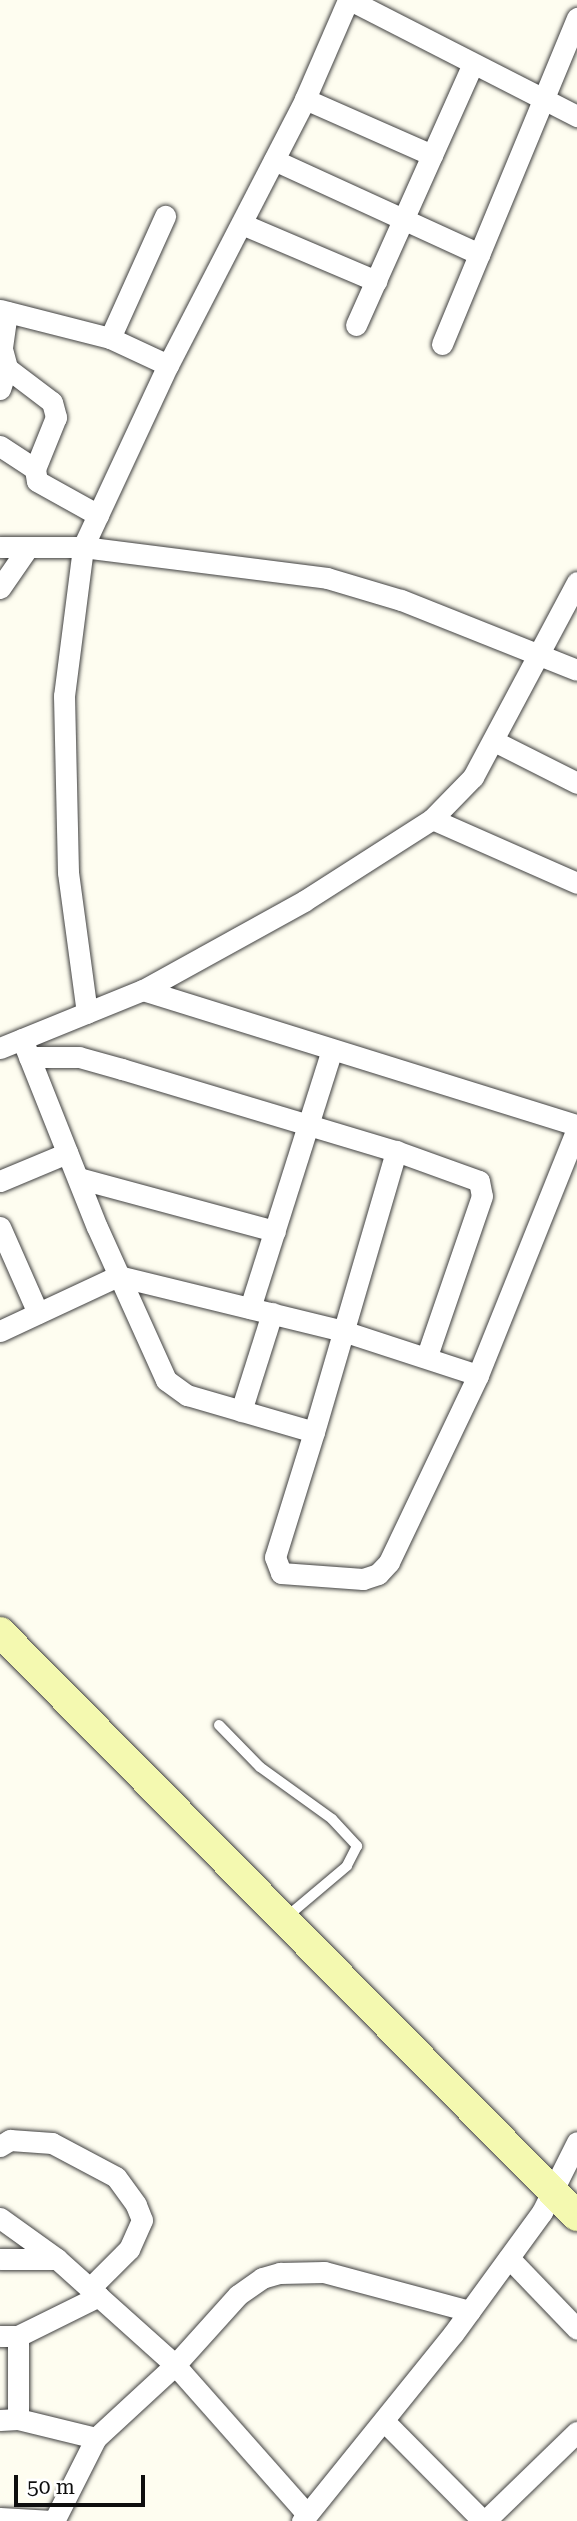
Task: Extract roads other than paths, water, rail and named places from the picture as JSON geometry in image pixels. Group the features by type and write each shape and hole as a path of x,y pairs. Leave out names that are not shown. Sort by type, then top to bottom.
{"main road":[{"path":"0,1632 577,2216"}],"street":[{"path":"87,1013 68,872 64,696 83,547 168,365 305,99 349,0 577,116"},
{"path":"442,344 577,18"},
{"path":"356,325 473,64"},
{"path":"305,99 432,155"},
{"path":"274,160 479,254"},
{"path":"110,338 165,216"},
{"path":"242,223 376,281"},
{"path":"0,389 7,368 2,349 4,311 110,338 168,365"},
{"path":"7,368 52,402 56,417 35,469 37,481 98,515"},
{"path":"0,446 35,469"},
{"path":"0,547 27,550 83,547 327,578 541,653 577,670"},
{"path":"0,588 27,550"},
{"path":"25,1048 87,1013 143,990 304,901 432,819 473,776 577,582"},
{"path":"494,741 577,783"},
{"path":"432,819 577,883"},
{"path":"143,990 577,1127 478,1374 390,1562 372,1577 281,1573 275,1566 396,1151"},
{"path":"0,1048 25,1048 79,1057 467,1174 482,1189 427,1356"},
{"path":"25,1048 117,1276 166,1381 187,1395 314,1432"},
{"path":"250,1308 332,1050"},
{"path":"0,1181 67,1153"},
{"path":"78,1178 275,1231"},
{"path":"0,1227 38,1314"},
{"path":"0,1331 117,1276 343,1331 478,1374"},
{"path":"241,1411 272,1313"},
{"path":"0,2146 10,2140 52,2143 116,2177 136,2204 142,2220 129,2249 94,2292 9,2336 9,2420 96,2438"},
{"path":"0,2218 57,2259 175,2365 305,2518 384,2421 509,2258 555,2192 577,2142"},
{"path":"509,2258 577,2329"},
{"path":"0,2259 57,2259"},
{"path":"0,2518 53,2521 96,2438 175,2365 238,2295 262,2278 280,2273 324,2272 470,2311"},
{"path":"384,2421 484,2521 577,2432"}],"lane":[{"path":"219,1725 260,1767 332,1819 357,1846 347,1866 282,1920"}]}
